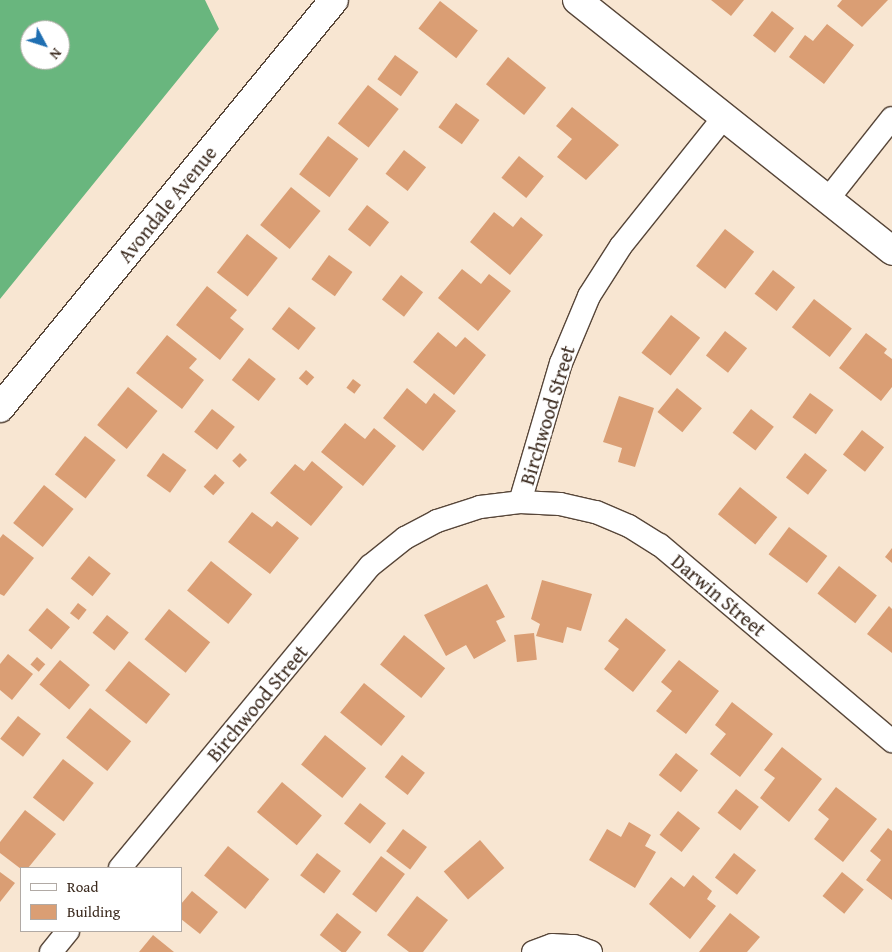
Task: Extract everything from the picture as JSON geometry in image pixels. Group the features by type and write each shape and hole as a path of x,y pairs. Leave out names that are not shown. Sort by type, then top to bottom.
{"street":[{"name":"Avondale Avenue","path":"0,408 334,0"},
{"path":"577,0 892,251"},
{"name":"Birchwood Street","path":"121,867 370,566 405,538 437,521 480,507 520,502 561,363 590,296 621,246 723,118"},
{"path":"828,199 892,118"},
{"name":"Darwin Street","path":"520,502 560,504 596,512 630,526 660,545 892,742"},
{"path":"50,952 67,932"},
{"path":"533,952 561,946 574,946 590,952"}],"green space":[{"path":"0,0 205,0 219,29 0,299"}],"building":[{"path":"711,0 744,0 731,16"},
{"path":"842,0 888,0 862,27 837,6"},
{"path":"440,1 478,31 456,58 418,29"},
{"path":"772,11 794,28 775,53 753,35"},
{"path":"827,24 854,45 824,84 789,57 805,35 813,41"},
{"path":"395,55 418,72 401,96 377,79"},
{"path":"508,57 546,88 524,115 486,84"},
{"path":"368,85 399,109 369,148 338,124"},
{"path":"456,103 479,120 462,144 438,127"},
{"path":"572,107 619,145 586,180 557,157 572,139 556,126"},
{"path":"328,136 358,159 329,197 299,174"},
{"path":"404,150 426,167 408,191 386,174"},
{"path":"519,156 544,176 526,198 501,178"},
{"path":"291,187 321,211 290,249 260,225"},
{"path":"367,205 389,222 370,247 348,229"},
{"path":"494,212 513,227 521,217 543,235 510,275 470,242"},
{"path":"725,229 754,252 725,289 696,266"},
{"path":"247,234 278,258 248,297 217,273"},
{"path":"329,255 352,272 335,296 311,279"},
{"path":"462,269 481,284 489,274 511,291 478,331 438,298"},
{"path":"773,270 795,287 777,311 755,294"},
{"path":"401,275 423,292 404,317 382,299"},
{"path":"207,286 237,310 230,318 244,329 220,360 176,325"},
{"path":"814,299 852,329 830,357 792,327"},
{"path":"289,307 316,328 299,350 272,329"},
{"path":"671,315 700,338 671,376 641,353"},
{"path":"725,331 747,348 728,373 706,355"},
{"path":"438,332 456,347 465,337 486,355 454,395 413,362"},
{"path":"866,333 887,349 884,353 892,359 892,387 881,401 839,368"},
{"path":"167,335 197,359 189,368 204,380 182,409 136,373"},
{"path":"249,358 276,379 259,401 232,380"},
{"path":"306,370 314,377 307,386 299,378"},
{"path":"353,379 361,385 354,394 346,388"},
{"path":"128,387 158,411 127,449 97,425"},
{"path":"407,388 426,404 434,393 456,411 423,451 383,418"},
{"path":"677,388 702,408 682,432 657,412"},
{"path":"810,393 833,410 816,434 792,417"},
{"path":"619,396 654,408 635,467 618,462 622,448 603,442"},
{"path":"212,409 235,427 217,450 194,432"},
{"path":"751,409 774,427 755,450 733,433"},
{"path":"345,423 365,439 374,428 396,446 363,486 321,452"},
{"path":"862,430 884,447 865,472 843,454"},
{"path":"85,436 116,460 86,499 55,475"},
{"path":"163,453 186,470 170,493 147,476"},
{"path":"240,453 247,460 239,468 232,461"},
{"path":"805,453 827,470 808,495 786,477"},
{"path":"312,461 343,487 311,526 270,493 295,464 304,471"},
{"path":"215,474 225,483 213,495 204,487"},
{"path":"44,485 74,509 43,547 13,523"},
{"path":"740,487 777,517 755,544 718,514"},
{"path":"252,512 272,527 277,521 299,538 270,574 228,542"},
{"path":"789,527 827,556 807,583 769,554"},
{"path":"3,534 34,558 4,596 0,594 0,538"},
{"path":"892,548 892,563 885,557"},
{"path":"89,556 111,574 93,596 71,579"},
{"path":"211,561 252,594 228,624 187,591"},
{"path":"839,566 877,596 855,623 817,594"},
{"path":"542,580 592,594 581,631 567,627 563,643 536,636 540,624 531,619"},
{"path":"487,584 505,617 496,621 506,641 474,659 466,645 446,656 424,615"},
{"path":"78,603 87,610 79,620 70,613"},
{"path":"889,606 892,609 892,653 867,634"},
{"path":"47,608 70,627 51,649 28,630"},
{"path":"169,609 210,642 186,673 144,639"},
{"path":"107,615 129,633 114,650 93,633"},
{"path":"626,618 666,650 633,692 604,669 619,649 608,641"},
{"path":"534,633 537,660 517,662 514,635"},
{"path":"404,635 445,668 421,698 380,665"},
{"path":"8,654 33,674 12,700 0,690 0,664"},
{"path":"37,657 45,664 39,672 30,665"},
{"path":"60,660 90,685 69,710 39,685"},
{"path":"679,660 719,691 686,734 656,711 672,691 661,682"},
{"path":"129,661 170,694 146,724 105,691"},
{"path":"364,683 405,716 381,746 340,713"},
{"path":"732,702 773,734 740,777 710,754 726,734 715,725"},
{"path":"90,708 131,741 107,771 66,738"},
{"path":"18,716 41,734 23,757 0,739"},
{"path":"325,735 366,768 342,798 301,765"},
{"path":"782,747 822,779 789,822 760,798 775,778 764,770"},
{"path":"676,753 698,770 681,792 659,775"},
{"path":"402,755 425,773 408,795 385,777"},
{"path":"63,759 94,783 64,822 33,798"},
{"path":"282,782 322,815 297,845 257,812"},
{"path":"836,787 877,819 843,862 814,839 829,819 818,810"},
{"path":"736,789 759,807 740,830 718,813"},
{"path":"360,803 386,823 370,844 344,823"},
{"path":"25,810 56,834 29,867 20,868 0,853 0,842"},
{"path":"678,811 700,828 682,852 660,835"},
{"path":"629,822 651,835 645,846 656,852 635,888 589,860 607,829 621,837"},
{"path":"888,828 892,831 892,900 866,880 881,860 870,851"},
{"path":"403,829 427,847 410,869 386,851"},
{"path":"480,840 504,868 468,899 444,871"},
{"path":"228,846 269,879 245,909 204,876"},
{"path":"317,853 341,871 324,893 300,875"},
{"path":"734,853 756,870 737,895 715,877"},
{"path":"381,856 405,874 376,912 352,894"},
{"path":"0,872 15,883 0,902"},
{"path":"842,872 864,890 844,914 822,896"},
{"path":"693,875 712,891 707,899 716,906 690,939 649,904 671,877 684,887"},
{"path":"192,891 218,912 200,934 182,920 182,903"},
{"path":"417,896 448,920 423,952 409,952 387,935"},
{"path":"337,913 361,932 346,952 341,952 320,935"},
{"path":"730,913 760,937 747,952 699,952"},
{"path":"153,935 174,952 139,952"}]}
